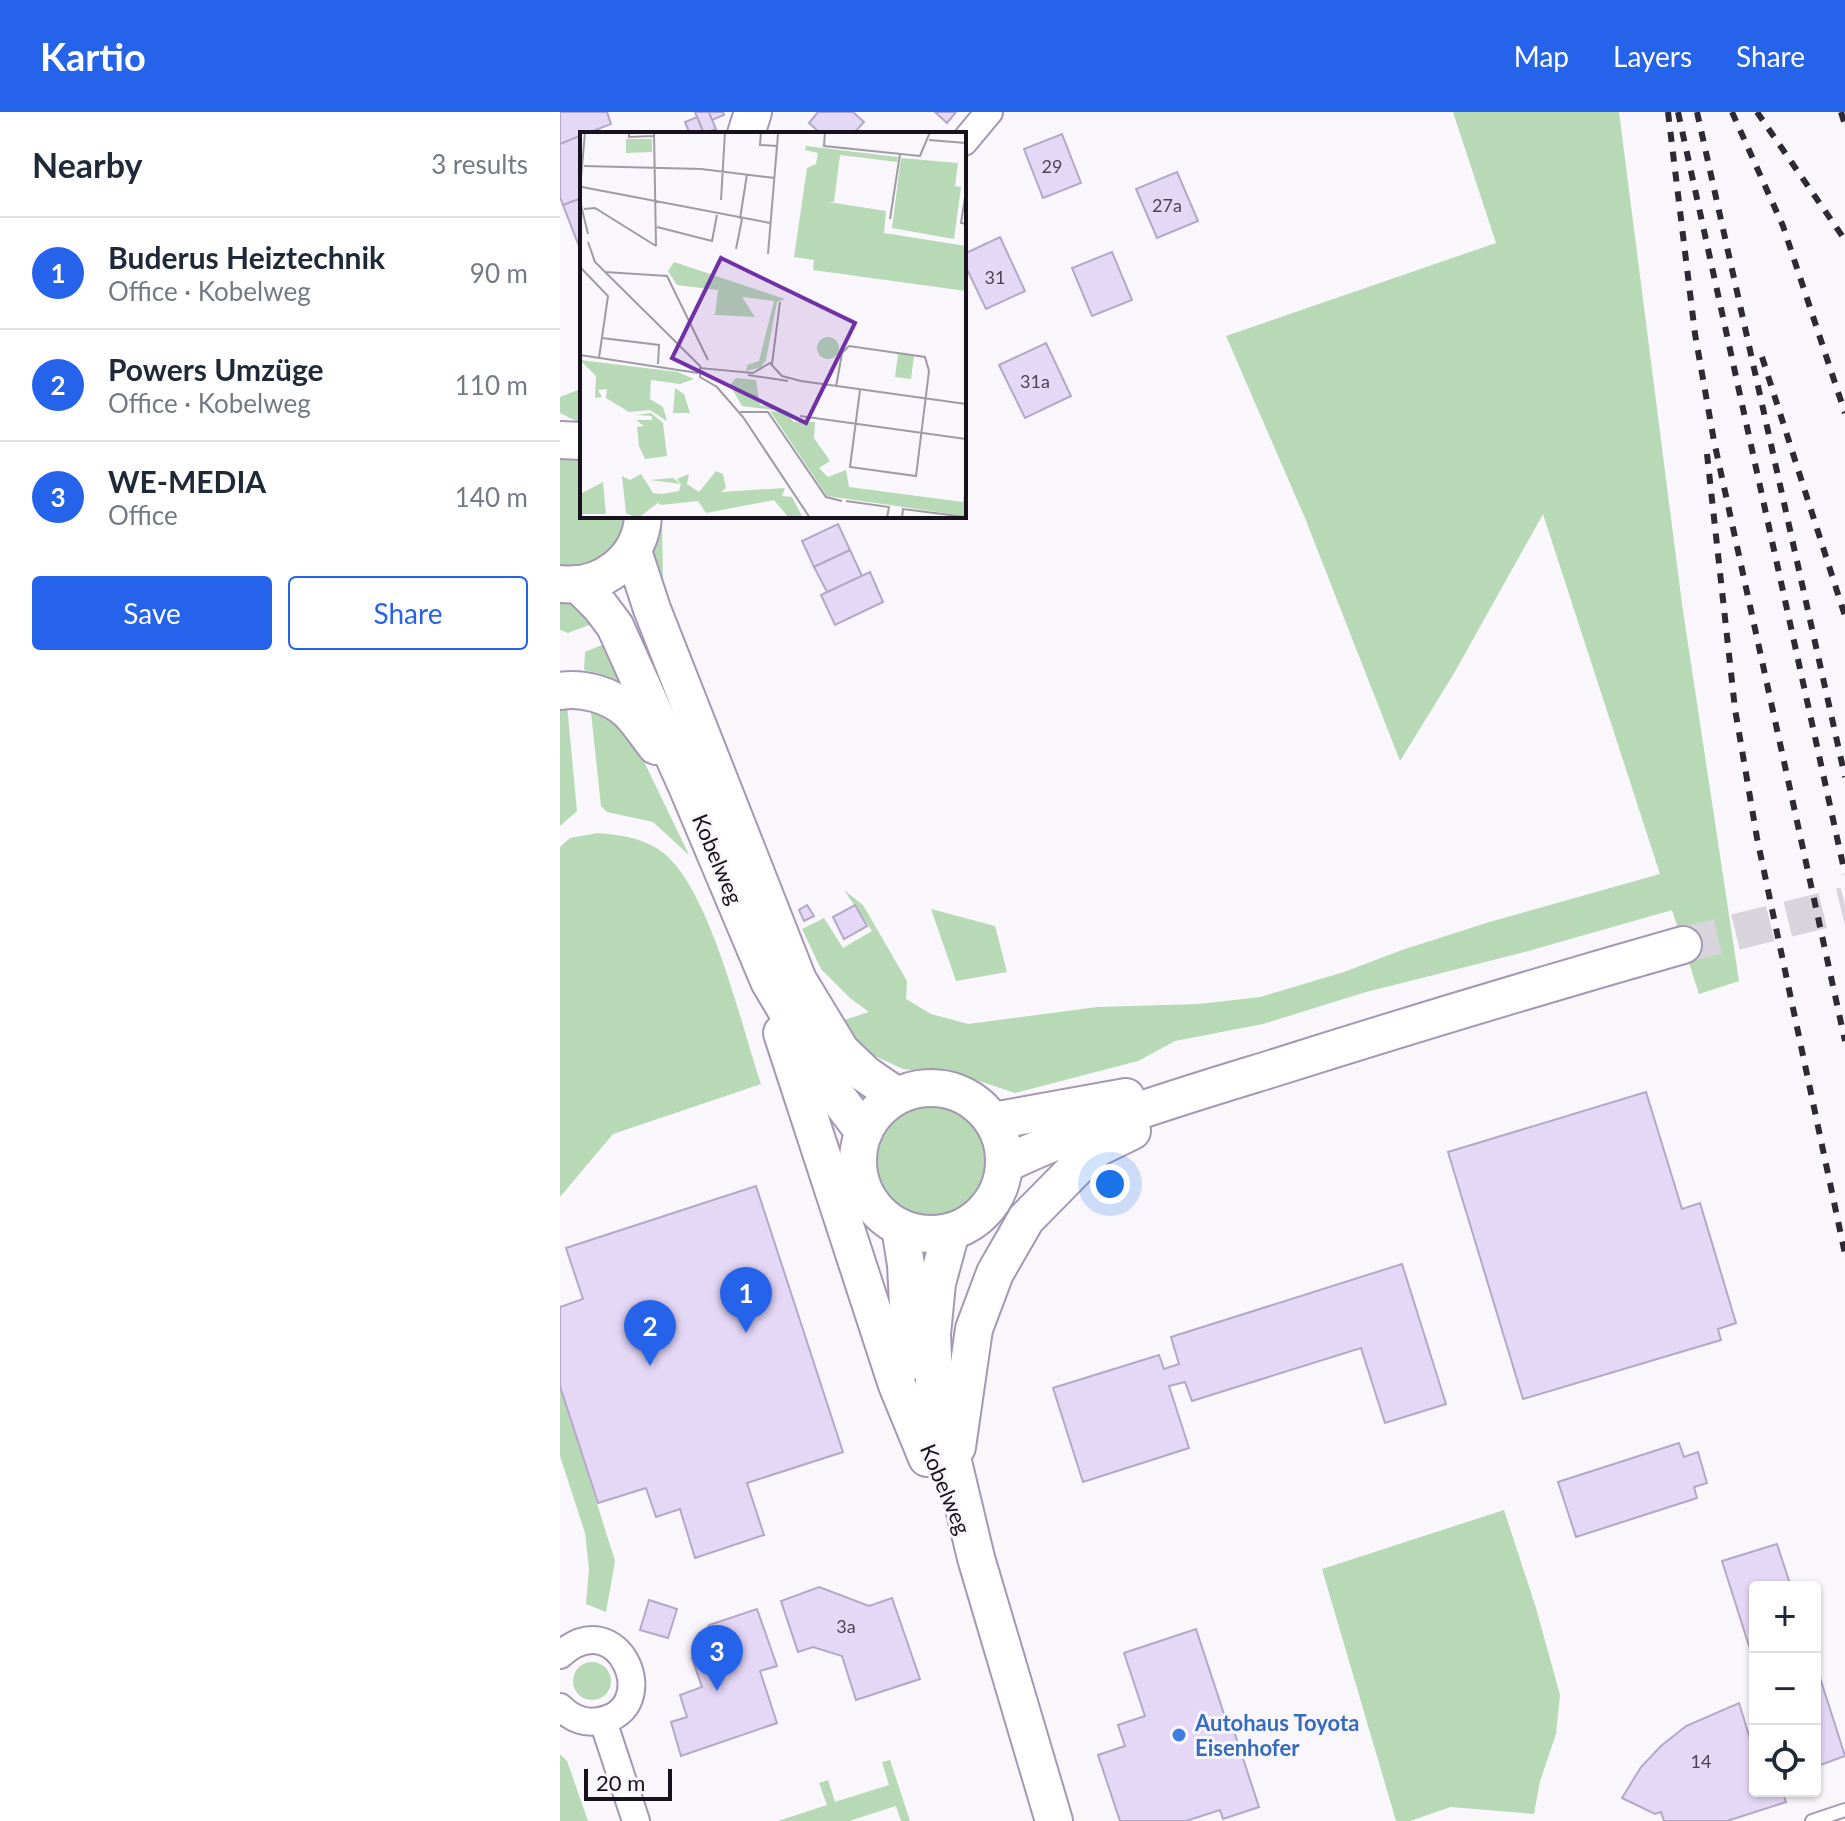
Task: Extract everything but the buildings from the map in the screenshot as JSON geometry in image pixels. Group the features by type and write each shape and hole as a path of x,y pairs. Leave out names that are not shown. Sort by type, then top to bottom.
{"main road":[{"path":"747,132 753,112"},
{"path":"560,440 580,441"},
{"path":"569,584 600,579 616,570 633,551 642,518"},
{"name":"Kobelweg","path":"633,551 652,609 798,980 841,1051 865,1074 897,1096"},
{"name":"Kobelweg","path":"569,584 600,606 615,626 769,981 838,1098 864,1132"},
{"path":"560,691 574,689 601,696 627,710 686,784"},
{"path":"1005,1164 1060,1138 1246,1077 1485,1001 1683,945"},
{"path":"769,981 787,1052 897,1385 941,1463"},
{"path":"993,1121 1246,1077"},
{"path":"941,1463 974,1329 995,1273 1026,1219 1095,1149 1246,1077"},
{"path":"921,1088 950,1090 974,1102 993,1121 1002,1140 1005,1164 999,1190 986,1210 968,1225 951,1232 925,1234 900,1227 882,1215 868,1198 858,1166 864,1132 876,1112 897,1096 921,1088"},
{"name":"Kobelweg","path":"900,1227 906,1265 912,1378 976,1558 1054,1821"},
{"name":"Kobelweg","path":"941,1463 932,1334 937,1283 951,1232"}],"street":[{"path":"966,140 989,112"},
{"path":"560,1655 580,1641 605,1642 624,1656 632,1674 629,1698 623,1708 603,1721 577,1720 560,1707"},
{"path":"603,1721 636,1821"}],"lane":[{"path":"1812,1821 1845,1810"}],"green space":[{"path":"1453,112 1619,112 1682,604 1739,981 1699,994 1672,910 1521,953 1366,992 1263,1024 1175,1041 1138,1061 1015,1093 964,1076 903,1069 858,1048 841,1021 869,1012 821,969 802,929 824,918 843,948 872,931 844,890 863,905 907,981 906,999 931,1014 968,1024 1097,1007 1199,1004 1260,997 1486,923 1660,874 1543,514 1453,675 1400,761 1305,518 1226,336 1496,243"},
{"path":"580,392 580,423 560,413 560,397"},
{"path":"560,456 580,456 580,518 626,518 616,542 605,557 588,564 560,568"},
{"path":"658,518 662,518 663,584 654,590 651,553"},
{"path":"572,603 597,622 568,633 560,630 560,604"},
{"path":"609,642 623,687 598,673 584,670 585,652"},
{"path":"590,703 620,721 637,747 689,855 653,822 607,812 601,806"},
{"path":"567,705 577,811 560,826 560,710"},
{"path":"598,833 636,839 658,849 676,866 693,891 721,957 761,1084 613,1134 560,1197 560,847 570,838"},
{"path":"931,909 995,926 1007,972 956,981"},
{"path":"932,1105 954,1109 972,1122 985,1140 989,1162 985,1184 972,1202 954,1215 932,1219 910,1215 892,1202 879,1184 875,1162 879,1140 892,1122 910,1109"},
{"path":"560,1386 615,1561 606,1612 586,1604 589,1569 585,1533 560,1456"},
{"path":"1504,1510 1560,1695 1556,1734 1540,1781 1534,1814 1451,1807 1410,1821 1396,1821 1322,1569"},
{"path":"592,1662 605,1668 611,1681 605,1694 592,1700 579,1694 573,1681 579,1668"},
{"path":"560,1754 567,1761 588,1821 560,1821"},
{"path":"890,1760 910,1821 901,1821 896,1806 849,1821 778,1821 827,1805 819,1783 828,1780 835,1802 889,1785 882,1762"}],"tunnel":[{"path":"1683,945 1845,905"}],"railway":[{"path":"1668,112 1695,334 1714,441 1845,1041"},
{"path":"1678,112 1845,874"},
{"path":"1697,112 1845,777"},
{"path":"1732,112 1783,226 1845,413"},
{"path":"1757,112 1845,240"},
{"path":"1841,112 1845,125"},
{"path":"1762,357 1845,616"},
{"path":"1707,454 1735,709 1757,838 1845,1254"}],"place":[{"name":"Buderus Heiztechnik","path":"746,1333"},
{"name":"Powers Umzüge","path":"650,1366"},
{"name":"WE-MEDIA","path":"717,1691"},
{"name":"Autohaus Toyota Eisenhofer","path":"1179,1735"}]}
